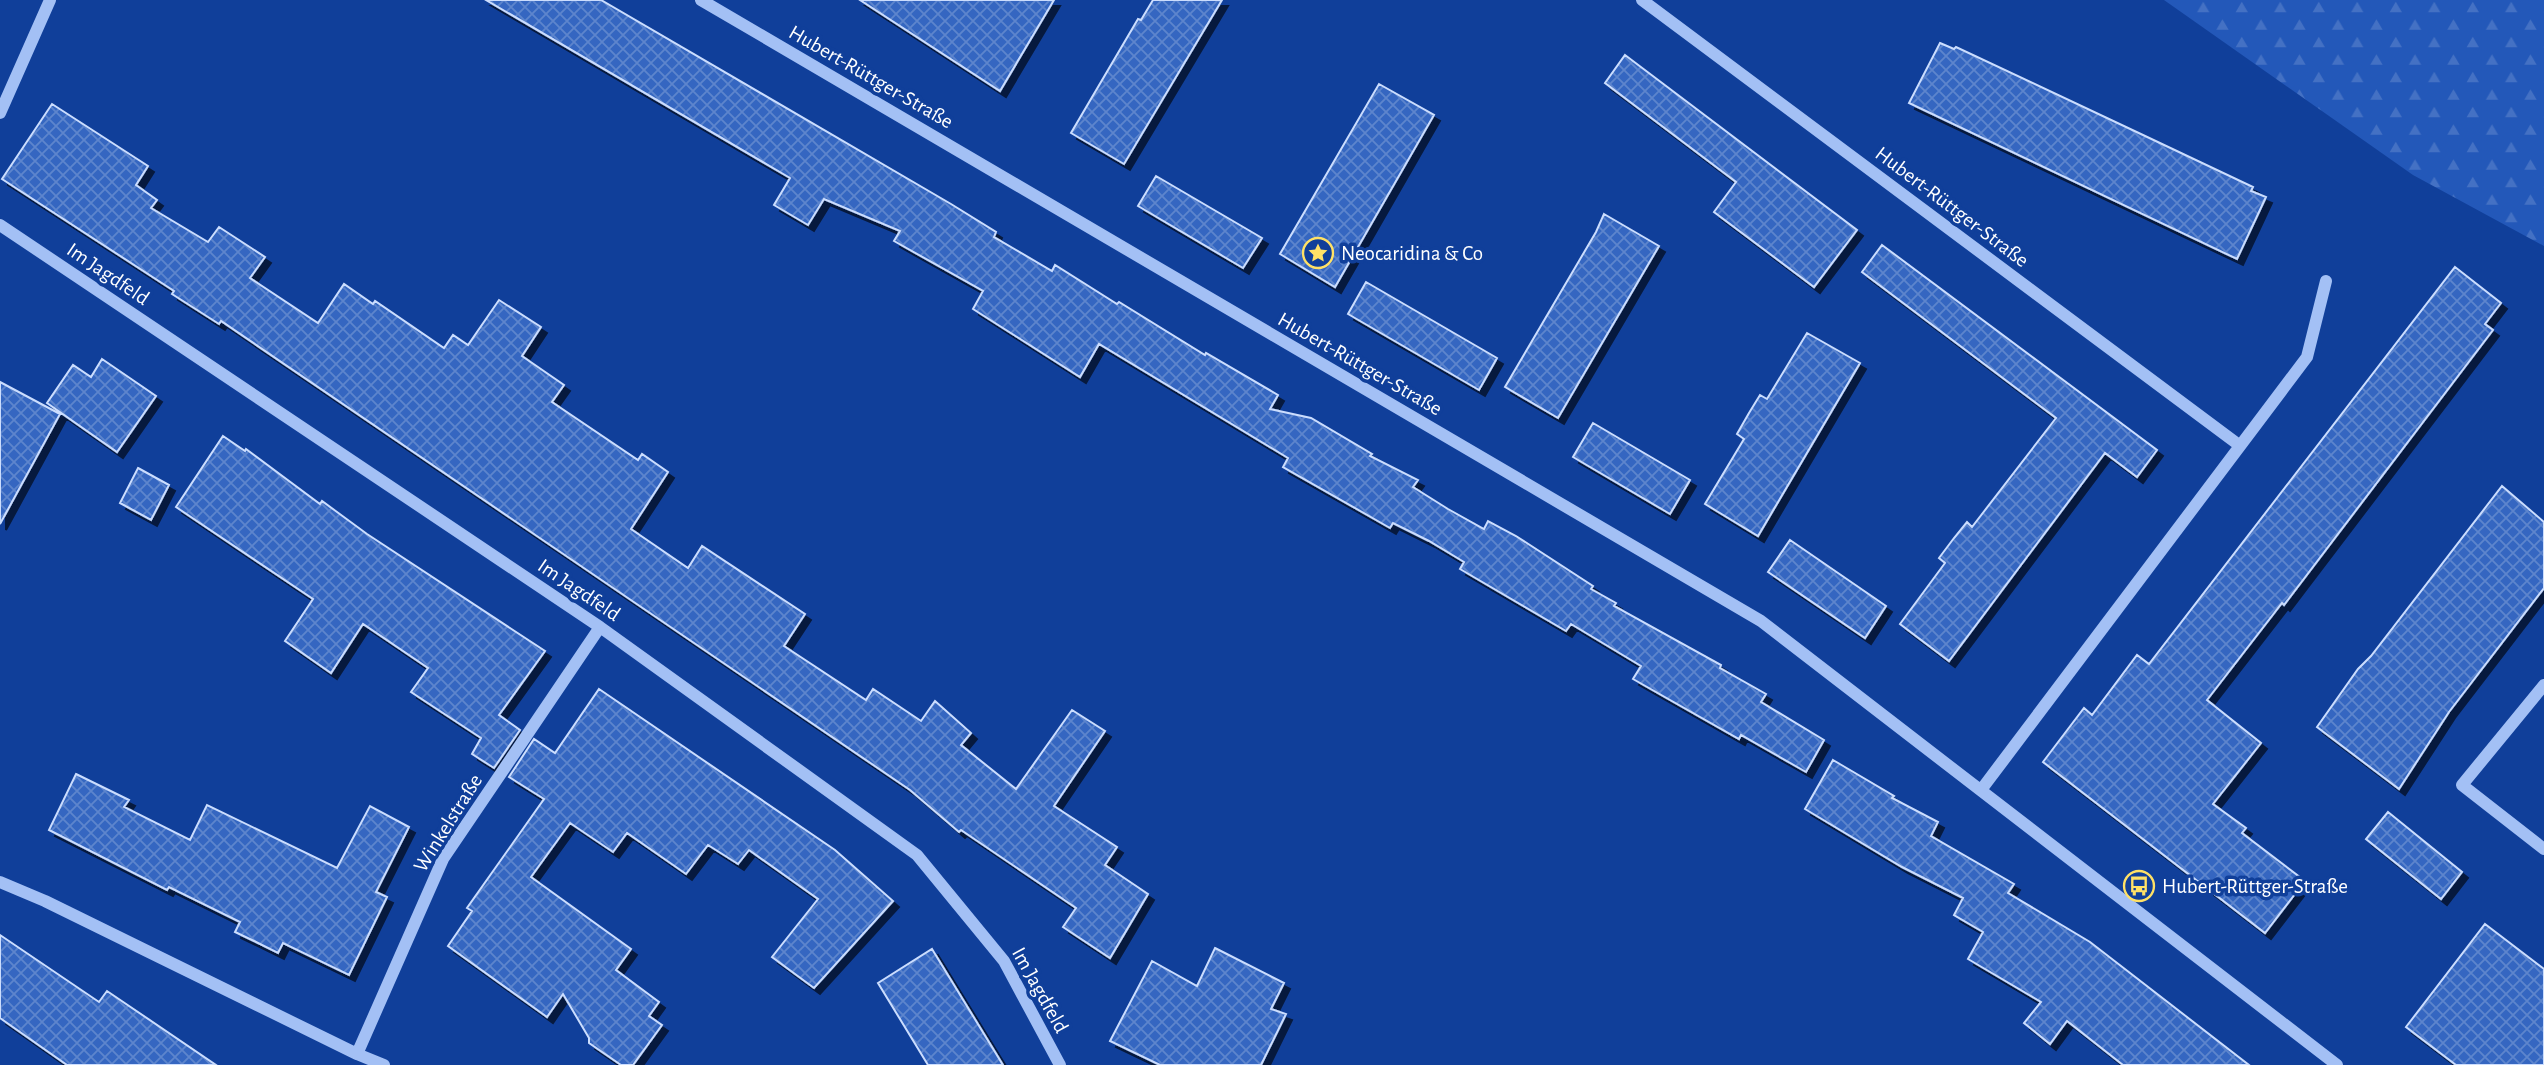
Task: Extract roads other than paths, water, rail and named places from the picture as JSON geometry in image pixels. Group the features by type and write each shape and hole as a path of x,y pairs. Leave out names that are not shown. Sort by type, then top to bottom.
{"street":[{"path":"0,113 50,0"},
{"name":"Hubert-Rüttger-Straße","path":"701,0 1762,621 2337,1065"},
{"name":"Hubert-Rüttger-Straße","path":"1642,0 2239,445"},
{"name":"Im Jagdfeld","path":"0,225 600,627 918,855 1004,961 1060,1065"},
{"path":"1981,790 2307,357 2326,281"},
{"name":"Winkelstraße","path":"357,1054 443,859 600,627"},
{"path":"2544,685 2462,785 2544,849"},
{"path":"0,882 45,901 384,1065"}],"place":[{"name":"Neocaridina & Co","path":"1318,253"},
{"name":"Hubert-Rüttger-Straße","path":"2139,886"}]}
